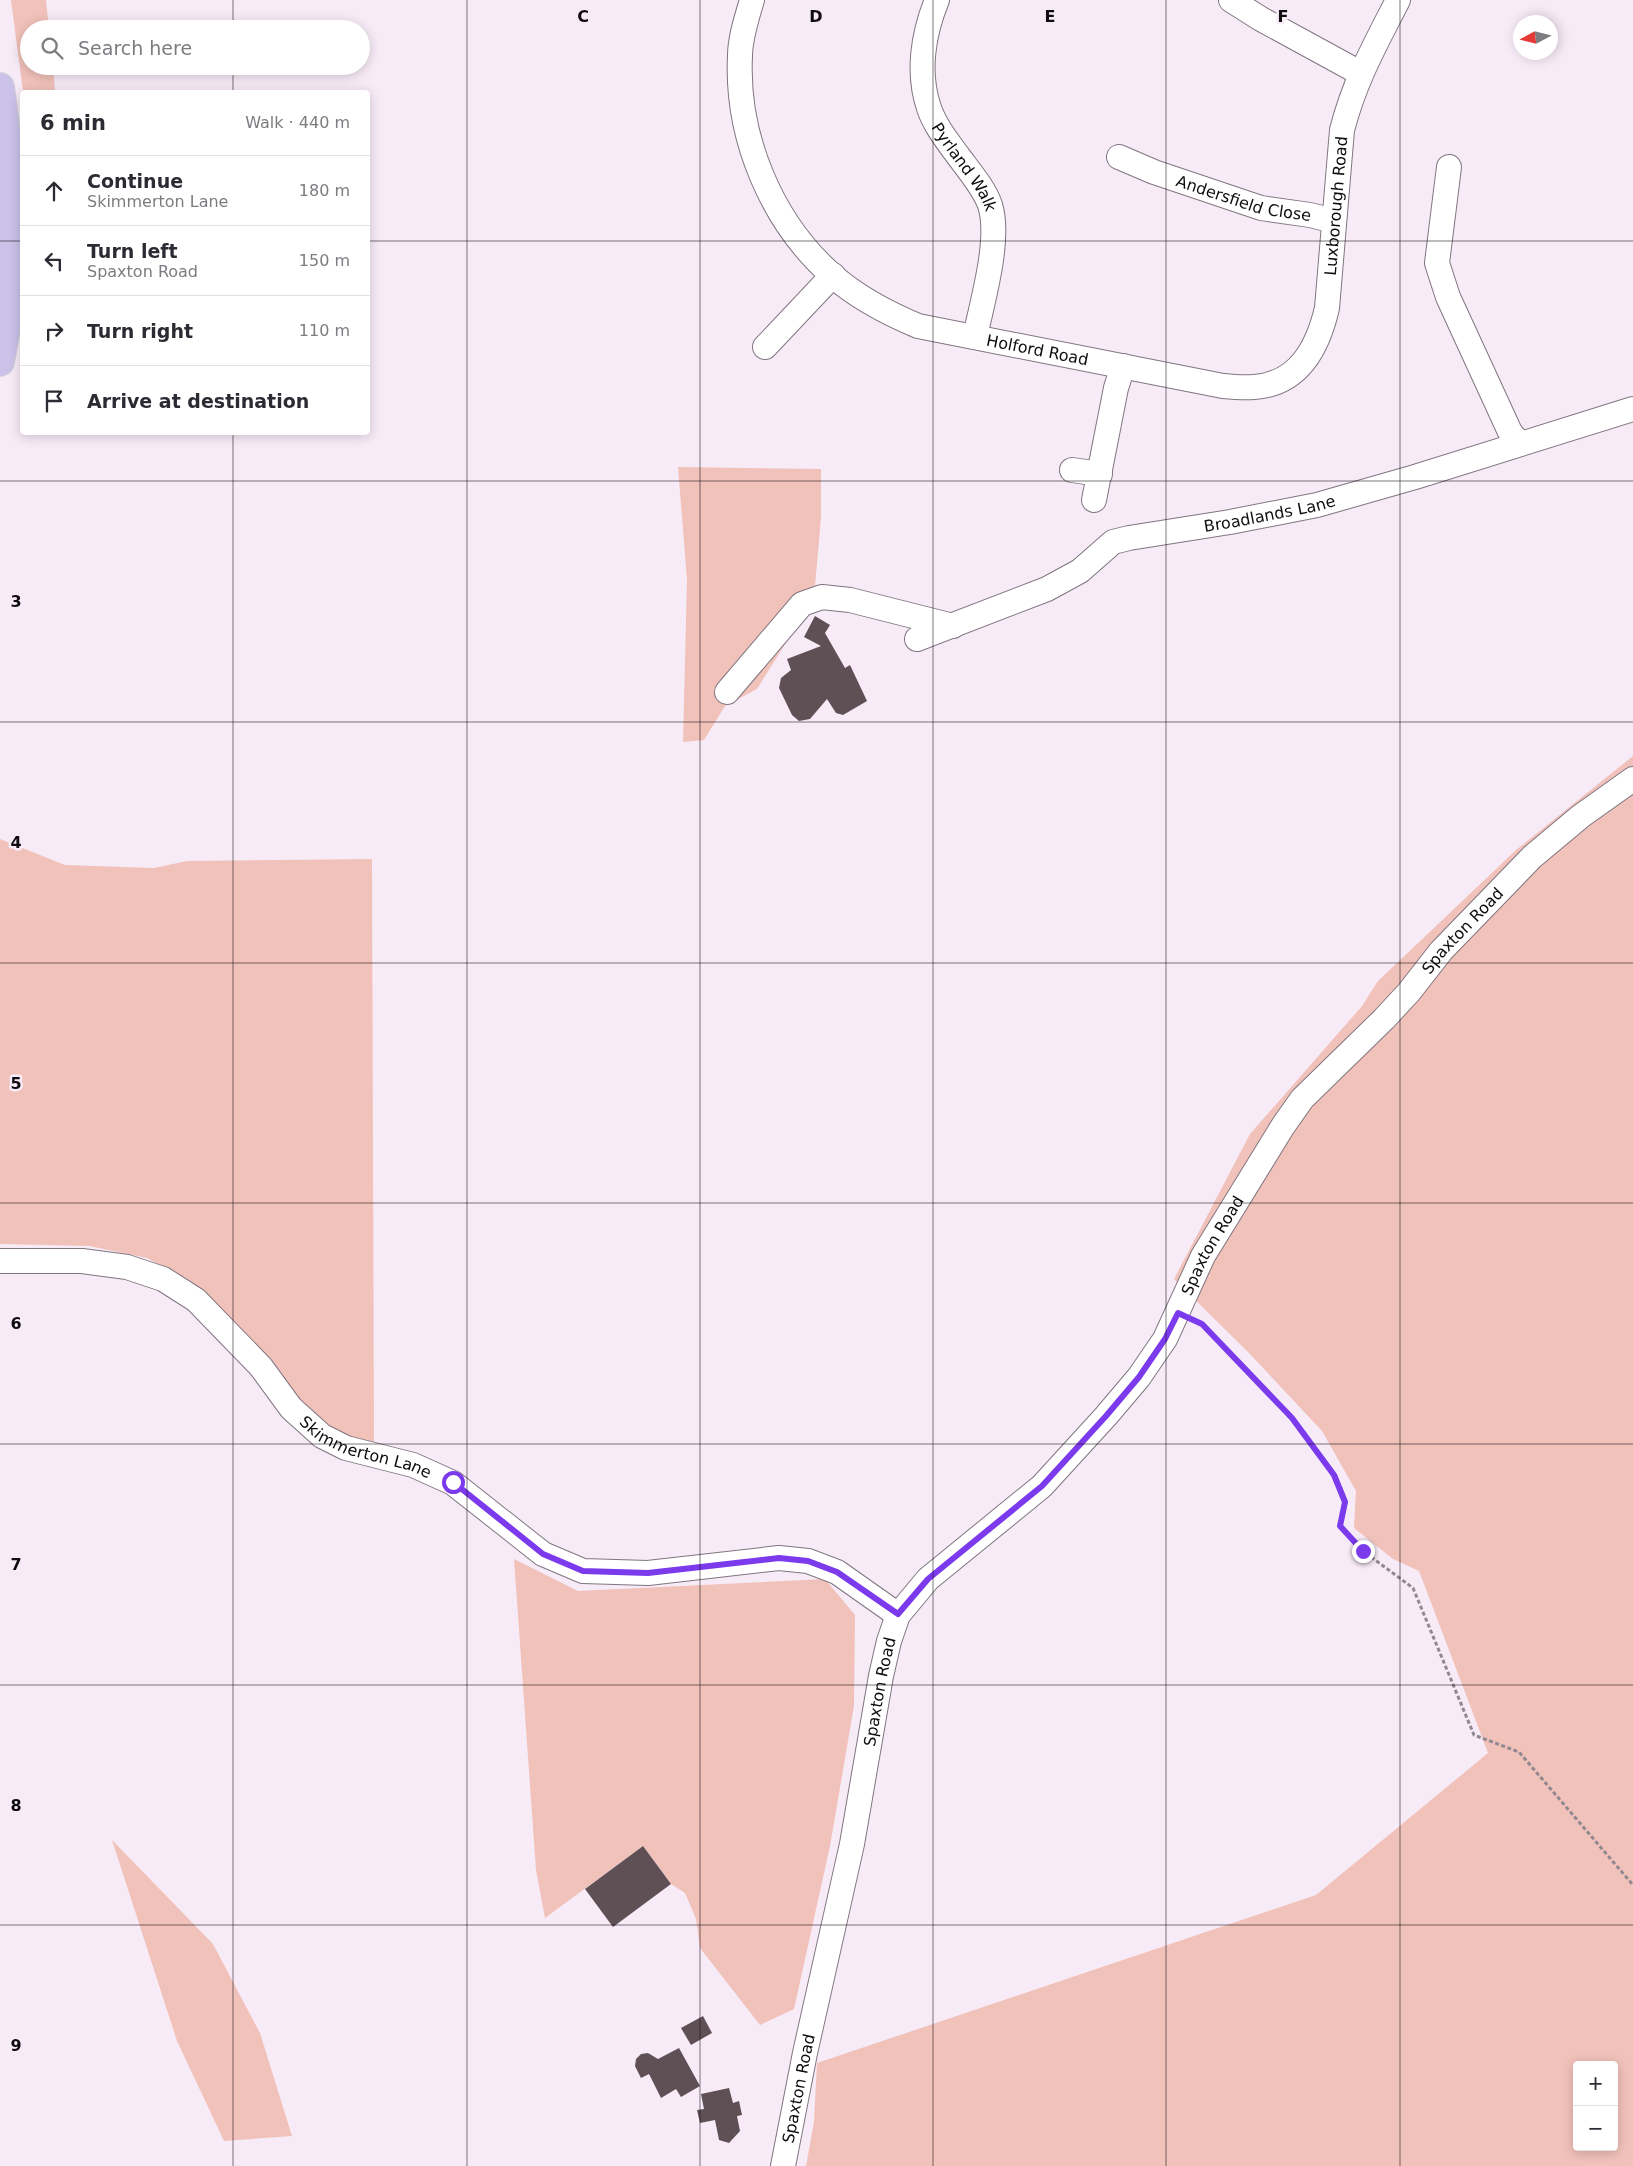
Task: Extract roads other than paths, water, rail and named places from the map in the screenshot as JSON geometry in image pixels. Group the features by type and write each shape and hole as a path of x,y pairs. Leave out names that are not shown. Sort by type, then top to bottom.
{"main road":[{"path":"0,86 11,209 10,285 0,362"}],"street":[{"name":"Holford Road","path":"752,0 740,53 740,90 745,125 756,163 778,209 809,251 833,275 864,299 889,314 918,326 1223,386 1256,387"},
{"name":"Pyrland Walk","path":"937,0 923,48 923,80 929,109 943,134 983,191 990,204 994,221 992,251 975,337"},
{"path":"1231,0 1261,20 1360,72"},
{"name":"Luxborough Road","path":"1256,387 1289,376 1304,364 1322,332 1327,308 1342,130 1349,102 1360,72 1398,0"},
{"name":"Andersfield Close","path":"1119,157 1151,180 1261,208 1310,215 1334,221"},
{"path":"1449,167 1437,263 1448,297 1510,432 1519,443"},
{"path":"764,347 833,275"},
{"path":"1094,500 1116,388 1123,366"},
{"name":"Broadlands Lane","path":"917,639 1047,589 1080,571 1113,542 1317,505 1633,409"},
{"path":"1072,470 1100,474"},
{"path":"727,692 802,604 822,597 850,600 953,626"},
{"name":"Spaxton Road","path":"783,2166 803,2063 852,1844 881,1676 889,1641 898,1614 928,1579 1042,1486 1139,1377 1165,1339 1203,1256 1302,1098 1384,1019 1409,992 1440,951 1532,857 1581,816 1633,779"},
{"name":"Skimmerton Lane","path":"0,1261 82,1261 127,1267 163,1279 196,1300 261,1368 291,1408 322,1436 346,1448 413,1465 453,1482 543,1554 583,1571 648,1573 779,1558 808,1561 837,1572 898,1614"}]}
